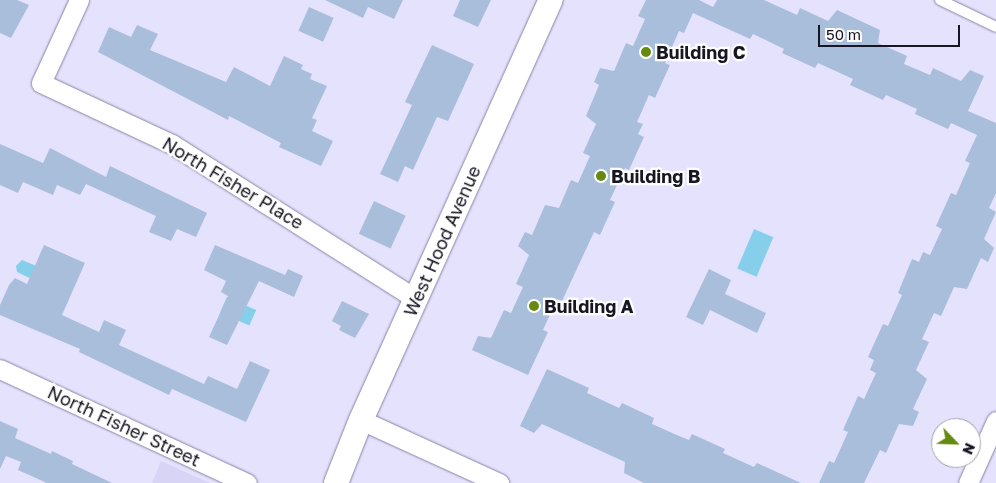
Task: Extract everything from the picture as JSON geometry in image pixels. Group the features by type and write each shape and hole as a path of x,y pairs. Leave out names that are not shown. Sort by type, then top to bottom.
{"street":[{"name":"North Fisher Place","path":"79,0 41,83 172,144 416,299"},
{"name":"West Hood Avenue","path":"336,483 361,420 551,0"},
{"name":"North Fisher Street","path":"0,369 247,483"},
{"path":"361,420 498,483"},
{"path":"968,483 996,421"}],"lane":[{"path":"940,0 996,27"}],"shaded area":[{"path":"161,461 210,483 152,483"}],"water":[{"path":"754,229 773,237 757,277 737,269"},
{"path":"22,260 44,269 38,282 17,272 16,266"},
{"path":"227,297 256,310 249,326 220,313"}],"building":[{"path":"0,0 17,0 29,5 11,38 0,33"},
{"path":"325,0 403,0 394,19 368,7 363,18"},
{"path":"460,0 491,0 478,27 453,16"},
{"path":"646,0 699,0 713,7 717,0 764,0 797,15 800,8 828,21 837,10 880,30 878,43 907,56 904,64 930,75 933,68 961,81 970,70 984,76 968,111 996,123 996,193 989,208 996,212 984,239 994,248 988,262 981,258 967,289 954,287 941,316 934,313 922,339 929,342 916,370 927,379 913,409 919,412 913,426 899,424 886,453 880,450 864,483 819,483 829,461 834,463 848,432 843,430 858,396 864,399 876,373 870,370 874,360 868,357 883,324 888,326 902,295 898,293 912,259 919,262 923,252 930,255 942,229 936,226 951,193 956,195 970,163 965,161 977,135 951,123 948,129 915,114 917,109 886,95 883,100 850,85 853,79 818,63 815,68 782,53 784,49 753,34 750,39 693,13 684,33 679,31 665,63 670,65 655,98 649,95 637,122 643,124 638,134 644,137 629,170 625,168 610,200 615,202 600,235 594,232 562,301 557,299 543,330 548,332 528,375 472,350 478,336 491,338 504,310 511,313 523,287 516,284 529,255 518,246 525,232 532,235 545,205 559,208 571,180 578,183 590,156 583,153 596,124 586,116 599,85 594,82 600,68 614,71 626,43 633,46 645,19 638,16"},
{"path":"309,7 334,18 323,42 298,31"},
{"path":"137,25 158,34 150,50 226,82 234,67 270,86 284,56 303,65 301,69 312,74 310,79 327,86 312,118 317,120 312,131 333,141 321,166 279,147 281,143 229,116 228,120 98,52 109,27 131,37"},
{"path":"432,45 474,64 448,121 437,117 413,170 405,166 398,182 380,174 412,105 405,102"},
{"path":"0,144 43,163 50,148 106,177 110,166 207,213 196,237 177,229 171,241 149,232 156,216 86,184 80,195 57,185 53,195 23,182 18,193 0,185"},
{"path":"374,201 406,216 391,248 359,234"},
{"path":"44,245 85,263 62,315 99,332 104,320 126,330 119,345 204,384 208,376 237,389 250,361 270,370 246,422 172,389 169,395 79,352 80,349 0,315 0,305 9,285 15,278 27,284"},
{"path":"215,245 285,275 288,269 303,276 294,297 259,281 227,345 209,337 228,296 221,292 226,281 204,270"},
{"path":"709,269 731,280 725,294 766,313 757,333 710,310 703,325 686,317"},
{"path":"342,301 369,314 355,338 339,330 341,326 332,321"},
{"path":"547,369 589,388 587,393 619,408 622,403 654,418 652,424 689,440 692,434 725,449 723,453 754,467 757,463 801,483 644,483 624,473 625,462 542,424 534,433 520,426"},
{"path":"0,421 18,429 15,438 51,454 52,451 73,461 72,464 112,483 47,483 18,470 21,462 6,456 0,469"}],"place":[{"name":"Building C","path":"646,52"},
{"name":"Building B","path":"601,176"},
{"name":"Building A","path":"534,306"}]}
